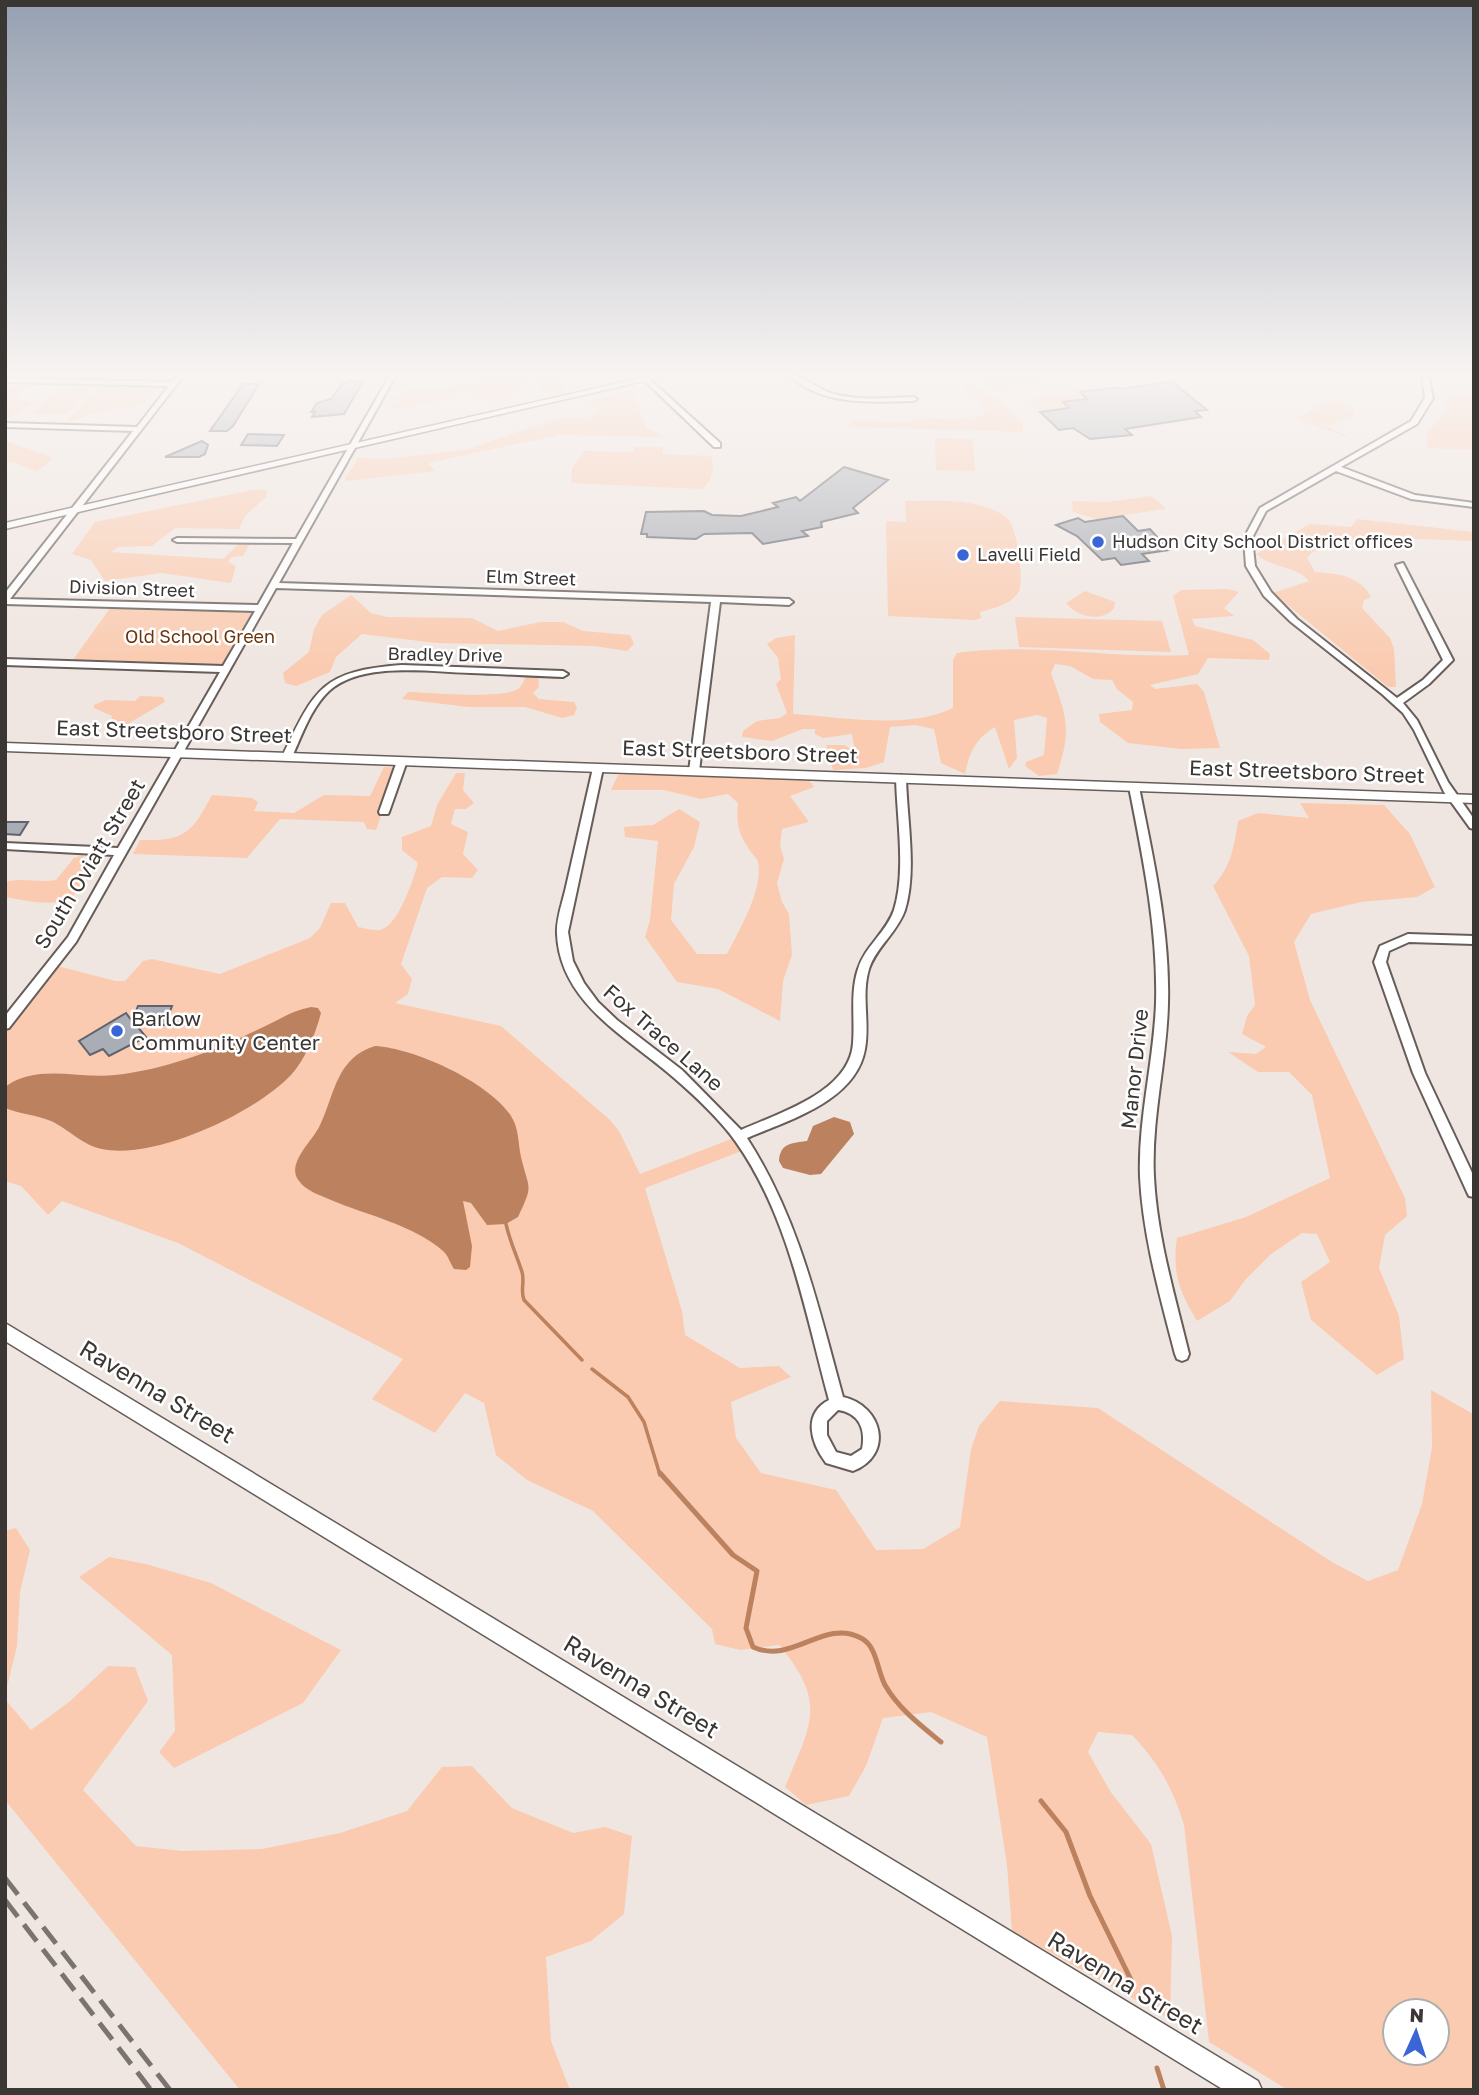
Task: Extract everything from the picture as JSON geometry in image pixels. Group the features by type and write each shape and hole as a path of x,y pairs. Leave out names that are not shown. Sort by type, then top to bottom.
{"street":[{"path":"5,600 103,473"},
{"path":"5,526 240,473"},
{"name":"South Oviatt Street","path":"5,1025 72,939 337,473"},
{"path":"1328,473 1263,510 1246,538 1247,559 1258,584 1278,606 1397,702 1412,720 1453,798 1474,826"},
{"path":"1349,473 1414,497 1474,505"},
{"path":"1253,507 1263,510"},
{"path":"177,540 297,541"},
{"path":"1397,702 1426,682 1448,660 1400,565"},
{"name":"Elm Street","path":"272,585 789,602"},
{"name":"Division Street","path":"5,600 258,608"},
{"path":"694,771 716,600"},
{"path":"5,662 224,669"},
{"name":"Bradley Drive","path":"287,757 316,698 333,683 352,674 375,669 402,668 563,674"},
{"name":"East Streetsboro Street","path":"5,747 1474,799"},
{"path":"384,812 402,761"},
{"name":"Fox Trace Lane","path":"598,768 562,932 570,973 582,994 611,1022 696,1091 739,1136 775,1198 787,1230 837,1403"},
{"path":"739,1136 822,1097 844,1079 853,1067 859,1051 863,968 894,921 902,900 901,778"},
{"name":"Manor Drive","path":"1134,787 1154,889 1162,967 1159,1041 1149,1110 1147,1177 1159,1259 1182,1354"},
{"path":"5,846 122,852"},
{"path":"1474,940 1408,938 1384,949 1380,962 1419,1073 1474,1192"},
{"name":"Ravenna Street","path":"5,1331 1249,2090"}],"green space":[{"path":"349,473 420,473 344,481"},
{"path":"572,473 712,473 703,489 571,483"},
{"path":"252,490 267,490 266,497 245,516 239,529 175,528 152,546 118,547 111,552 223,559 241,542 251,542 243,556 232,557 228,562 236,566 231,583 161,573 105,581 91,560 72,554 95,522"},
{"path":"1152,496 1166,509 1097,519 1073,512 1072,501 1108,502"},
{"path":"905,501 974,504 1006,517 1015,534 1019,556 1021,579 1015,597 1001,606 980,612 981,618 975,620 888,616 886,521 906,522"},
{"path":"1357,519 1474,532 1474,541 1418,539 1372,532 1366,540 1355,540 1346,536 1307,558 1315,572 1347,577 1367,590 1371,597 1364,600 1362,608 1390,638 1394,649 1396,687 1388,687 1273,593 1309,581 1297,572 1271,563 1256,554 1310,524 1351,527"},
{"path":"1228,589 1239,592 1224,608 1234,616 1192,619 1195,626 1253,640 1270,654 1269,660 1208,658 1198,674 1150,685 1155,689 1197,684 1204,692 1220,748 1181,749 1128,743 1100,722 1099,714 1132,710 1133,702 1117,689 1112,680 1093,679 1070,666 1055,664 1051,673 1066,723 1065,745 1057,774 1039,776 1025,766 1026,762 1044,755 1047,718 1037,715 1014,720 1017,758 1009,769 995,727 974,747 965,774 941,763 934,729 915,725 890,727 884,762 866,768 833,770 826,745 844,745 855,751 852,734 823,738 815,734 815,729 803,729 772,741 742,737 743,731 757,721 780,718 787,713 776,684 781,679 778,658 767,644 776,638 795,635 793,714 874,720 916,719 953,708 953,660 957,653 1014,649 1189,655 1173,596 1181,590"},
{"path":"1085,591 1115,602 1114,608 1103,616 1096,617 1076,612 1066,603"},
{"path":"351,595 371,613 387,617 472,618 498,631 540,622 563,622 583,631 630,635 634,644 627,651 594,646 436,643 362,634 336,657 330,672 296,686 285,683 283,673 309,652 314,629 322,615"},
{"name":"Old School Green","path":"113,604 258,608 224,669 70,664"},
{"path":"1015,617 1162,621 1171,652 1019,647"},
{"path":"527,675 538,676 539,687 533,693 539,699 574,702 577,708 574,715 562,718 525,707 468,707 402,699 408,692 482,695 509,692 518,689"},
{"path":"140,696 163,697 165,702 131,722 118,738 107,740 112,716 94,708 94,705 106,700 135,701"},
{"path":"384,767 398,768 376,830 367,829 364,822 280,819 247,858 133,854 140,840 167,839 192,827 212,795 252,798 258,802 254,811 294,813 324,795 370,796"},
{"path":"456,773 465,773 463,790 474,803 466,809 455,809 451,824 468,832 463,854 478,870 472,878 442,877 427,888 401,964 412,979 408,994 395,1003 501,1026 610,1120 619,1131 640,1174 739,1136 747,1149 645,1188 682,1311 685,1335 740,1368 779,1366 791,1377 731,1402 736,1438 761,1473 836,1490 876,1550 923,1549 960,1527 971,1449 979,1426 1000,1401 1098,1408 1332,1562 1368,1581 1398,1570 1422,1504 1432,1447 1431,1390 1473,1414 1474,2090 1288,2090 1209,2042 1184,1825 1164,1776 1132,1735 1098,1732 1088,1752 1110,1791 1151,1844 1172,1936 1170,2019 1012,1931 1007,1865 987,1737 931,1712 883,1718 866,1766 849,1796 806,1805 785,1787 807,1730 809,1699 794,1665 779,1645 740,1650 715,1644 712,1629 593,1511 527,1480 496,1455 484,1403 465,1393 435,1433 372,1399 403,1359 178,1243 62,1201 48,1215 21,1186 5,1181 5,1025 53,965 116,981 125,981 143,961 152,959 220,974 310,938 320,928 331,903 345,903 358,927 380,930 393,920 399,911 418,863 402,850 402,837 431,826 437,805"},
{"path":"618,775 807,777 814,787 790,796 809,822 782,829 780,846 784,859 777,883 782,902 789,914 792,955 783,981 780,1021 718,989 677,982 645,937 650,920 658,841 625,837 624,827 653,825 679,809 700,822 694,847 674,884 671,920 697,954 727,954 749,910 759,873 758,862 740,832 738,803 728,794 701,799 664,790 611,790"},
{"path":"1300,803 1384,805 1410,834 1435,887 1417,897 1361,902 1311,914 1294,942 1310,1000 1405,1198 1407,1216 1385,1235 1379,1268 1399,1316 1404,1359 1377,1375 1311,1320 1301,1282 1330,1262 1317,1234 1302,1233 1271,1254 1245,1280 1230,1301 1197,1321 1181,1291 1176,1272 1177,1238 1246,1217 1330,1178 1312,1095 1289,1072 1258,1072 1228,1052 1256,1054 1266,1047 1242,1034 1247,1016 1255,1005 1249,956 1213,886 1228,864 1238,821 1258,813 1309,818"},
{"path":"83,855 85,869 82,883 77,892 69,898 49,903 5,897 5,882 56,880 74,858"},
{"path":"16,1528 30,1550 20,1592 17,1646 5,1695 5,1531"},
{"path":"109,1557 146,1564 211,1583 341,1650 303,1703 174,1768 159,1752 175,1731 172,1655 79,1577"},
{"path":"108,1666 135,1667 148,1701 83,1790 136,1846 182,1851 262,1849 340,1833 407,1811 442,1767 472,1766 512,1808 573,1833 605,1827 632,1836 624,1914 591,1941 546,1957 551,2041 570,2090 240,2090 5,1800 5,1699 31,1730 69,1702"}],"shaded area":[{"path":"311,1007 318,1008 321,1013 319,1021 306,1054 291,1075 254,1104 203,1130 176,1140 124,1151 102,1149 51,1121 5,1108 5,1087 17,1080 44,1074 101,1076 151,1069 206,1052"},
{"path":"375,1046 410,1053 469,1079 500,1103 514,1121 528,1192 518,1217 506,1224 487,1225 471,1203 463,1201 472,1246 470,1267 466,1270 454,1269 445,1253 418,1234 314,1192 299,1181 296,1174 298,1160 320,1125 344,1068 352,1059"},
{"path":"834,1117 850,1122 854,1134 821,1174 810,1175 783,1168 779,1161 784,1147 807,1141 813,1126"}],"building":[{"path":"837,473 864,473 888,480 853,508 858,513 821,522 822,527 802,531 808,536 763,544 752,533 704,534 696,539 647,537 647,534 641,534 646,512 704,511 712,515 741,516 778,507 773,503 796,497 800,501"},
{"name":"Hudson City School District offices","path":"1123,516 1138,531 1150,529 1169,550 1142,554 1149,561 1121,565 1115,558 1102,560 1077,536 1056,525 1078,518 1085,522"},
{"path":"5,822 28,822 20,835 5,834"},
{"name":"Barlow Community Center","path":"138,1006 172,1006 165,1025 136,1025 146,1037 109,1056 103,1049 90,1055 79,1041 126,1013 132,1021"}],"waterway":[{"path":"506,1224 522,1272 524,1300 582,1360"},
{"path":"592,1369 628,1397 644,1422 660,1475"},
{"path":"660,1473 733,1555 757,1571 746,1628 753,1647 767,1651 781,1650 834,1634 847,1633 861,1638 870,1647 882,1679 896,1701 941,1742"},
{"path":"1041,1801 1066,1832 1090,1896 1133,1984"},
{"path":"1157,2068 1164,2090"}],"railway":[{"path":"5,1878 170,2090"},
{"path":"5,1900 151,2090"}],"place":[{"name":"Hudson City School District offices","path":"1098,542"},
{"name":"Lavelli Field","path":"963,555"},
{"name":"Barlow Community Center","path":"117,1031"}]}
